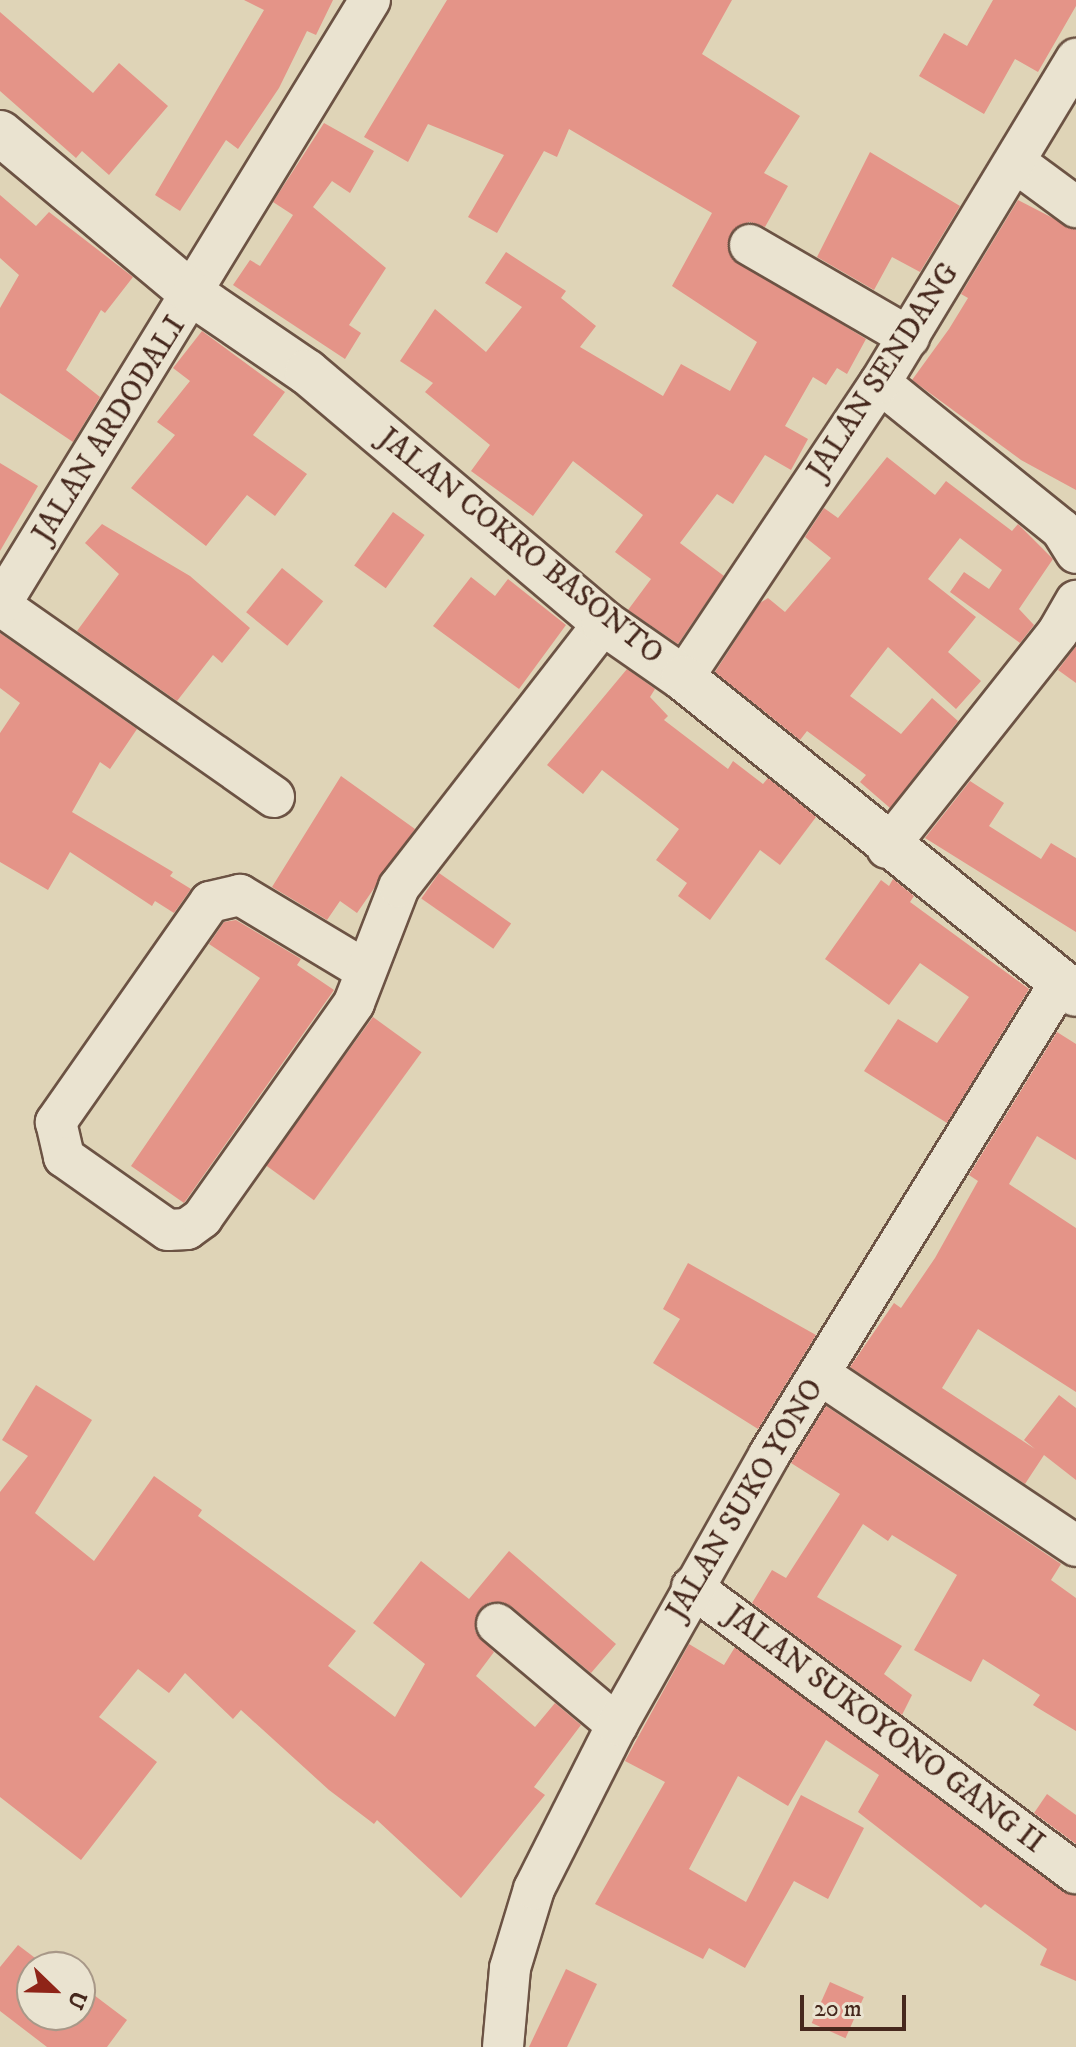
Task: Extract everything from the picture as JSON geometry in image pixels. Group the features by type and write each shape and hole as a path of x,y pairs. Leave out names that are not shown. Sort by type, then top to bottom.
{"street":[{"name":"JALAN ARDODALI","path":"0,605 194,295 370,0"},
{"name":"JALAN SENDANG","path":"683,678 880,383 1076,59"},
{"name":"JALAN COKRO BASONTO","path":"0,133 194,295 307,372 604,623 683,678 887,848 1068,989"},
{"path":"1015,162 1076,207"},
{"path":"750,245 909,337"},
{"path":"880,383 1061,529 1076,553"},
{"path":"887,848 1076,601"},
{"path":"0,605 274,797"},
{"path":"365,970 240,895 210,902 56,1122 64,1157 168,1230 187,1229 220,1197 354,1003 399,887 604,623"},
{"name":"JALAN SUKO YONO","path":"503,2047 510,1968 534,1889 617,1725 692,1587 821,1375 1068,989"},
{"path":"821,1375 1076,1546"},
{"name":"JALAN SUKOYONO GANG II","path":"692,1587 1076,1873"},
{"path":"497,1624 617,1725"}],"building":[{"path":"244,0 333,0 316,35 307,31 279,88 238,149 226,140 180,211 155,195 264,10"},
{"path":"447,0 732,0 702,54 800,116 764,173 788,186 765,227 749,222 731,233 730,256 866,339 847,374 837,368 826,385 813,377 785,426 808,439 791,470 765,455 733,504 717,494 680,543 724,576 678,644 628,610 651,579 615,552 643,515 573,461 533,516 471,471 490,445 425,392 433,383 400,361 435,309 486,352 522,307 485,283 506,252 566,291 561,298 596,326 580,347 663,396 681,364 730,391 757,342 672,286 712,213 569,129 557,157 544,151 497,233 468,217 504,155 428,124 408,162 364,137"},
{"path":"993,0 1076,0 1076,6 1038,72 1015,59 984,114 919,76 944,33 967,46"},
{"path":"0,12 93,93 119,63 168,106 109,175 82,151 76,158 0,91"},
{"path":"324,123 374,151 350,193 332,181 313,207 386,268 349,325 361,333 345,359 233,285 250,260 260,266 293,215 273,202"},
{"path":"870,152 960,206 920,272 892,257 874,290 817,257"},
{"path":"0,195 36,226 49,212 133,277 105,313 101,310 66,370 100,397 73,442 0,393 0,308 19,275 0,258"},
{"path":"1018,200 1076,230 1076,490 1021,460 912,380 968,298 961,294"},
{"path":"202,331 285,392 253,435 307,474 275,516 247,495 206,546 131,488 175,435 157,422 190,381 173,368"},
{"path":"887,457 935,495 946,481 1012,531 1018,524 1053,559 1019,609 1034,625 1020,643 950,592 964,572 989,589 1002,570 960,538 928,579 976,617 948,652 981,681 956,709 888,647 850,696 901,734 932,698 958,721 890,808 860,782 866,775 807,731 800,740 715,672 760,603 768,598 785,612 831,558 805,537 824,508 838,518"},
{"path":"0,463 38,486 0,551"},
{"path":"393,512 425,535 386,588 354,565"},
{"path":"102,524 190,576 250,628 222,663 213,655 177,701 77,631 119,574 85,543"},
{"path":"282,568 323,601 287,646 246,612"},
{"path":"471,577 495,596 508,579 566,625 519,689 433,626"},
{"path":"0,633 137,729 110,769 100,762 72,812 173,872 170,876 191,889 174,913 155,901 152,906 70,852 48,890 0,862 0,733 20,703 0,688"},
{"path":"1076,646 1076,683 1058,670"},
{"path":"627,669 655,689 650,697 668,716 664,720 728,769 733,761 763,784 768,778 816,817 780,865 760,850 710,920 678,896 687,883 656,860 679,829 602,770 583,794 547,765"},
{"path":"341,776 415,829 357,913 340,901 327,920 272,887"},
{"path":"970,781 1004,803 989,826 1041,859 1051,843 1076,858 1076,932 925,838"},
{"path":"439,873 511,923 493,949 421,898"},
{"path":"893,879 914,896 910,902 1029,989 947,1123 864,1071 898,1019 937,1043 969,997 920,963 889,1005 825,959 881,880 889,886"},
{"path":"236,920 301,959 297,965 334,990 184,1203 131,1166 260,978 209,944 224,922"},
{"path":"373,1017 422,1052 314,1200 265,1165"},
{"path":"1057,1032 1076,1044 1076,1160 1037,1136 1009,1184 1076,1228 1076,1392 978,1329 942,1388 1035,1449 1024,1440 1059,1395 1076,1408 1076,1480 1044,1455 1025,1484 850,1367 894,1303 901,1308 935,1258 978,1181 969,1175"},
{"path":"688,1263 816,1335 758,1429 653,1363 680,1319 663,1309"},
{"path":"36,1385 92,1420 35,1513 94,1561 154,1476 202,1510 198,1516 356,1631 328,1666 395,1717 425,1664 373,1623 421,1561 469,1599 509,1551 616,1644 591,1673 511,1606 490,1602 479,1610 475,1631 494,1652 476,1676 535,1727 555,1703 581,1725 534,1787 545,1795 461,1898 377,1820 374,1824 329,1790 241,1710 233,1719 185,1673 169,1693 138,1669 99,1717 157,1762 81,1860 0,1797 0,1492 28,1456 2,1440"},
{"path":"826,1406 1061,1564 1051,1580 1076,1598 1076,1731 1033,1705 1040,1695 983,1659 971,1682 914,1650 957,1575 892,1535 888,1541 863,1524 817,1597 902,1646 884,1674 912,1695 902,1715 752,1603 772,1570 786,1578 840,1494 791,1463"},
{"path":"689,1644 724,1665 735,1647 1076,1896 1076,1981 1040,1965 1047,1949 985,1904 981,1908 858,1812 879,1775 826,1740 788,1806 738,1776 689,1869 746,1902 801,1795 864,1828 828,1899 794,1881 745,1968 709,1948 703,1959 595,1904 665,1782 625,1761"},
{"path":"1047,1794 1076,1815 1076,1844 1034,1813"},
{"path":"18,1945 26,1951 16,1951 16,2023 0,2011 0,1967"},
{"path":"566,1969 597,1984 567,2047 529,2047"},
{"path":"830,1982 864,1997 845,2038 812,2023"},
{"path":"96,1997 127,2020 107,2047 47,2047 26,2031 96,2031"}]}
